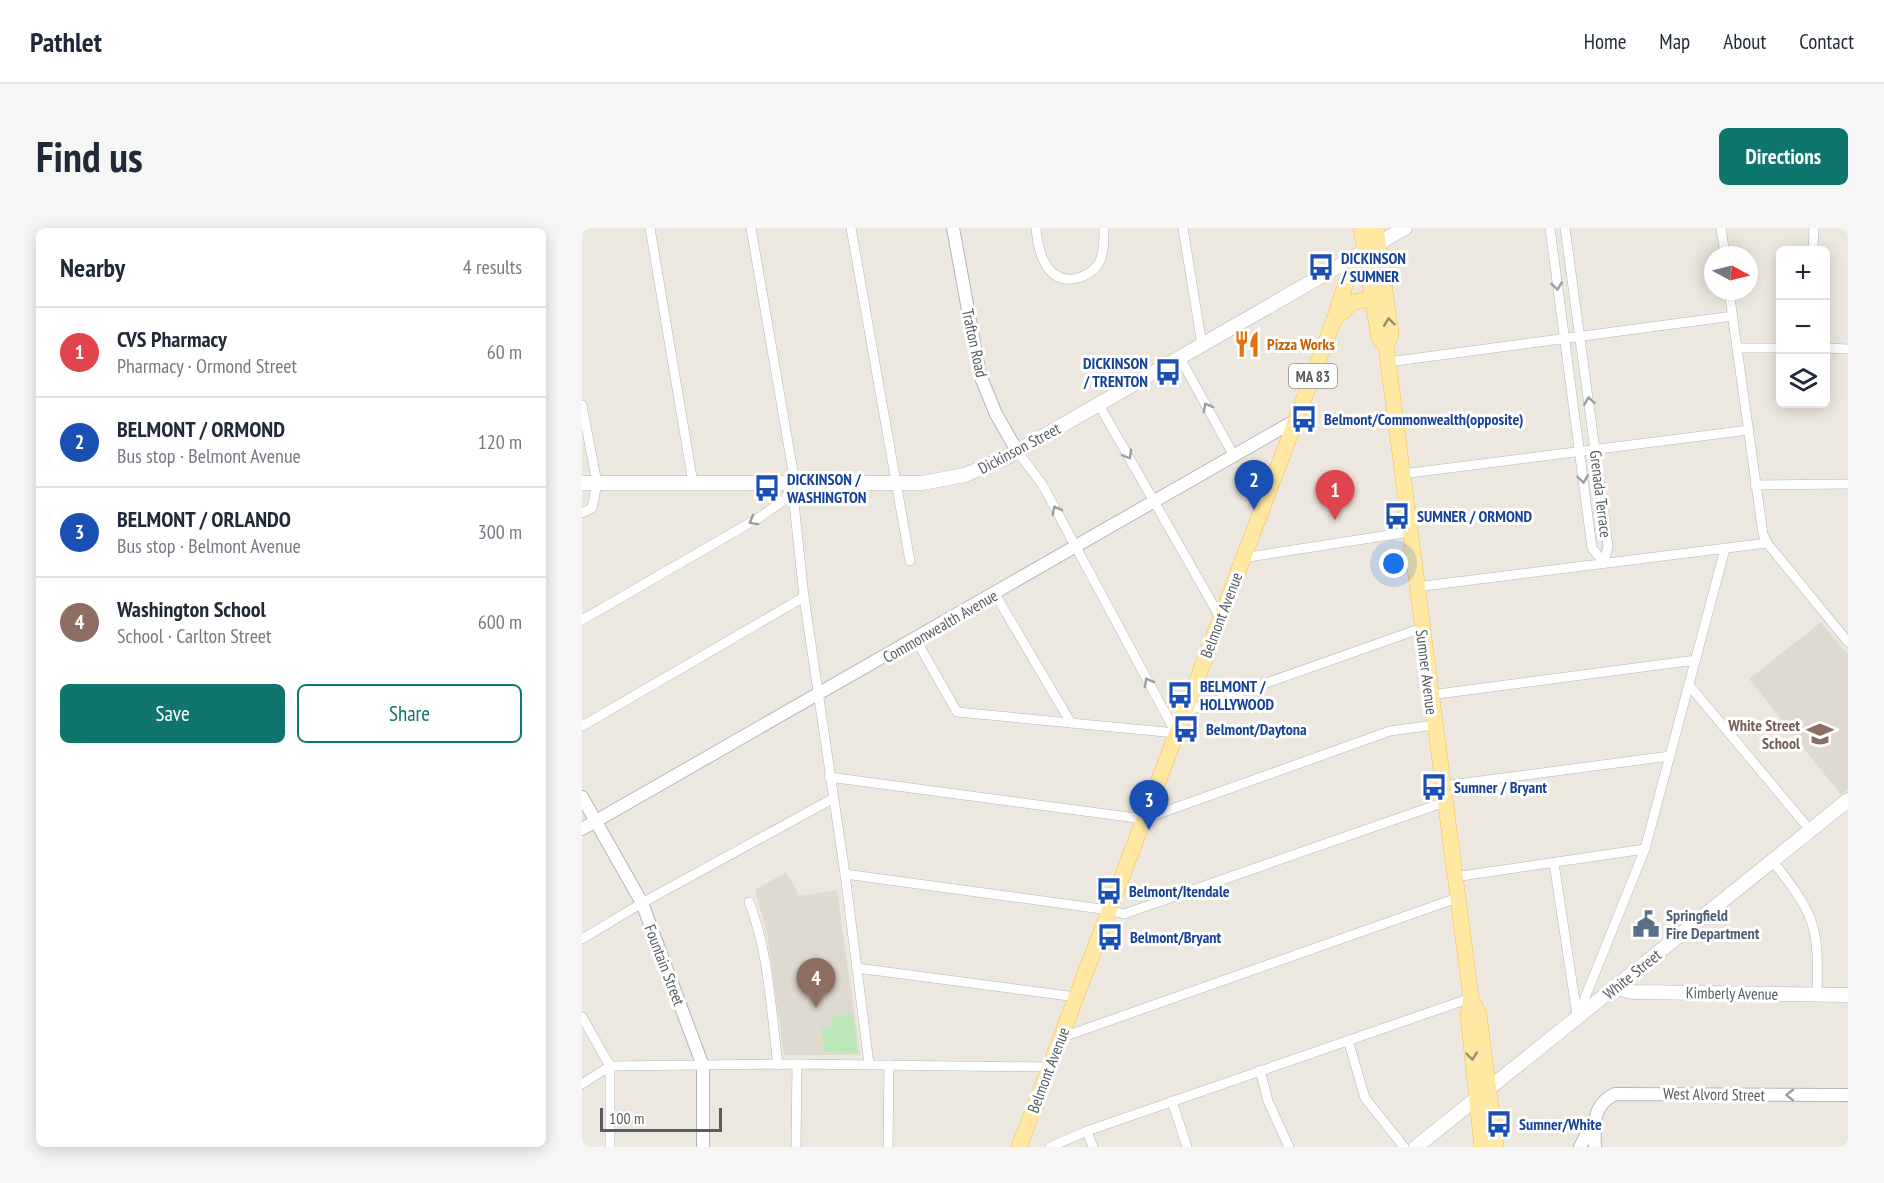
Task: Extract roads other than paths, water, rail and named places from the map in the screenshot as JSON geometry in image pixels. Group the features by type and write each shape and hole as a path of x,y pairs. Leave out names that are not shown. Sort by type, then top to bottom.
{"main road":[{"name":"Sumner Avenue","path":"1361,228 1364,254 1391,334 1387,354 1416,587 1471,998 1479,1015 1496,1147"},
{"name":"Sumner Avenue","path":"1376,228 1379,297"},
{"name":"Dickinson Street","path":"582,483 898,483 930,482 965,475 988,467 1099,405 1332,269 1364,254 1405,228"},
{"name":"Belmont Avenue","path":"1019,1147 1334,320 1347,280 1364,254"},
{"name":"Belmont Avenue","path":"1334,320 1353,302 1379,297"},
{"name":"White Street","path":"1416,1147 1477,1101 1577,1017 1617,988 1848,800"},
{"name":"Kimberly Avenue","path":"1617,988 1633,992 1848,995"},
{"name":"Sumner Avenue","path":"1471,998 1468,1015 1482,1147"}],"street":[{"path":"650,228 693,483"},
{"path":"751,228 795,483 794,502 804,597 832,799 845,874 869,1064"},
{"path":"851,228 910,561"},
{"name":"Trafton Road","path":"953,228 980,375 996,414 1017,451"},
{"path":"1036,228 1038,247 1047,267 1058,276 1070,279 1084,276 1098,265 1104,228"},
{"path":"1183,228 1202,345"},
{"name":"Grenada Terrace","path":"1550,228 1592,548 1604,563"},
{"name":"Grenada Terrace","path":"1565,228 1608,546 1604,563"},
{"path":"1721,228 1724,246"},
{"path":"1814,228 1814,246"},
{"path":"1730,300 1755,485 1767,543 1848,642"},
{"path":"1387,354 1564,339 1733,316"},
{"path":"1737,348 1776,348"},
{"path":"1830,348 1848,349"},
{"path":"1180,358 1234,456"},
{"path":"582,405 597,483 592,508 582,513"},
{"path":"1099,405 1220,617"},
{"name":"Commonwealth Avenue","path":"582,829 916,640 1296,420"},
{"path":"1402,474 1749,430"},
{"path":"1017,451 1042,484 1176,733"},
{"path":"582,620 760,517 783,501 795,483"},
{"path":"1755,485 1848,484"},
{"path":"1242,558 1409,532"},
{"path":"1416,587 1767,543"},
{"path":"1577,1017 1645,849 1725,549"},
{"path":"995,594 1071,723"},
{"path":"582,726 804,597"},
{"path":"1184,712 1422,628"},
{"path":"916,640 957,712 1176,733"},
{"path":"1430,694 1696,660"},
{"path":"1689,686 1810,830"},
{"path":"829,777 1144,819 1390,731 1434,725"},
{"path":"1442,786 1670,756"},
{"name":"Fountain Street","path":"582,797 642,903 703,1066 703,1147"},
{"path":"582,939 642,903 832,799"},
{"path":"845,874 1109,910 1124,915 1445,802"},
{"path":"1454,877 1645,849"},
{"path":"1772,860 1798,893 1813,922 1817,940 1817,994"},
{"path":"1554,863 1577,1017"},
{"path":"1060,1038 1457,898"},
{"path":"749,902 758,923 763,950 778,1065"},
{"path":"857,968 1076,997"},
{"path":"1050,1147 1087,1131 1471,998"},
{"path":"582,1017 610,1066 610,1147"},
{"path":"1348,1040 1365,1098 1404,1147"},
{"path":"796,1147 797,1064"},
{"path":"582,1084 610,1066 869,1064 1049,1067"},
{"path":"888,1147 889,1065"},
{"path":"1260,1070 1268,1101 1289,1147"},
{"name":"West Alvord Street","path":"1580,1147 1600,1104 1620,1093 1848,1095"},
{"path":"1172,1101 1187,1147"},
{"path":"1594,1121 1595,1147"},
{"path":"1087,1131 1093,1147"}],"place":[{"name":"DICKINSON / SUMNER","path":"1321,267"},
{"name":"Pizza Works","path":"1247,344"},
{"name":"DICKINSON / TRENTON","path":"1168,372"},
{"name":"Belmont/Commonwealth(opposite)","path":"1304,419"},
{"name":"DICKINSON / WASHINGTON","path":"767,488"},
{"name":"BELMONT / ORMOND","path":"1254,510"},
{"name":"SUMNER / ORMOND","path":"1397,516"},
{"name":"CVS Pharmacy","path":"1335,520"},
{"name":"BELMONT / HOLLYWOOD","path":"1180,695"},
{"name":"Belmont/Daytona","path":"1186,729"},
{"name":"White Street School","path":"1820,734"},
{"name":"Sumner / Bryant","path":"1434,787"},
{"name":"BELMONT / ORLANDO","path":"1149,830"},
{"name":"Belmont/Itendale","path":"1109,891"},
{"name":"Springfield Fire Department","path":"1646,924"},
{"name":"Belmont/Bryant","path":"1110,937"},
{"name":"Washington School","path":"816,1008"},
{"name":"Sumner/White","path":"1499,1124"}]}
